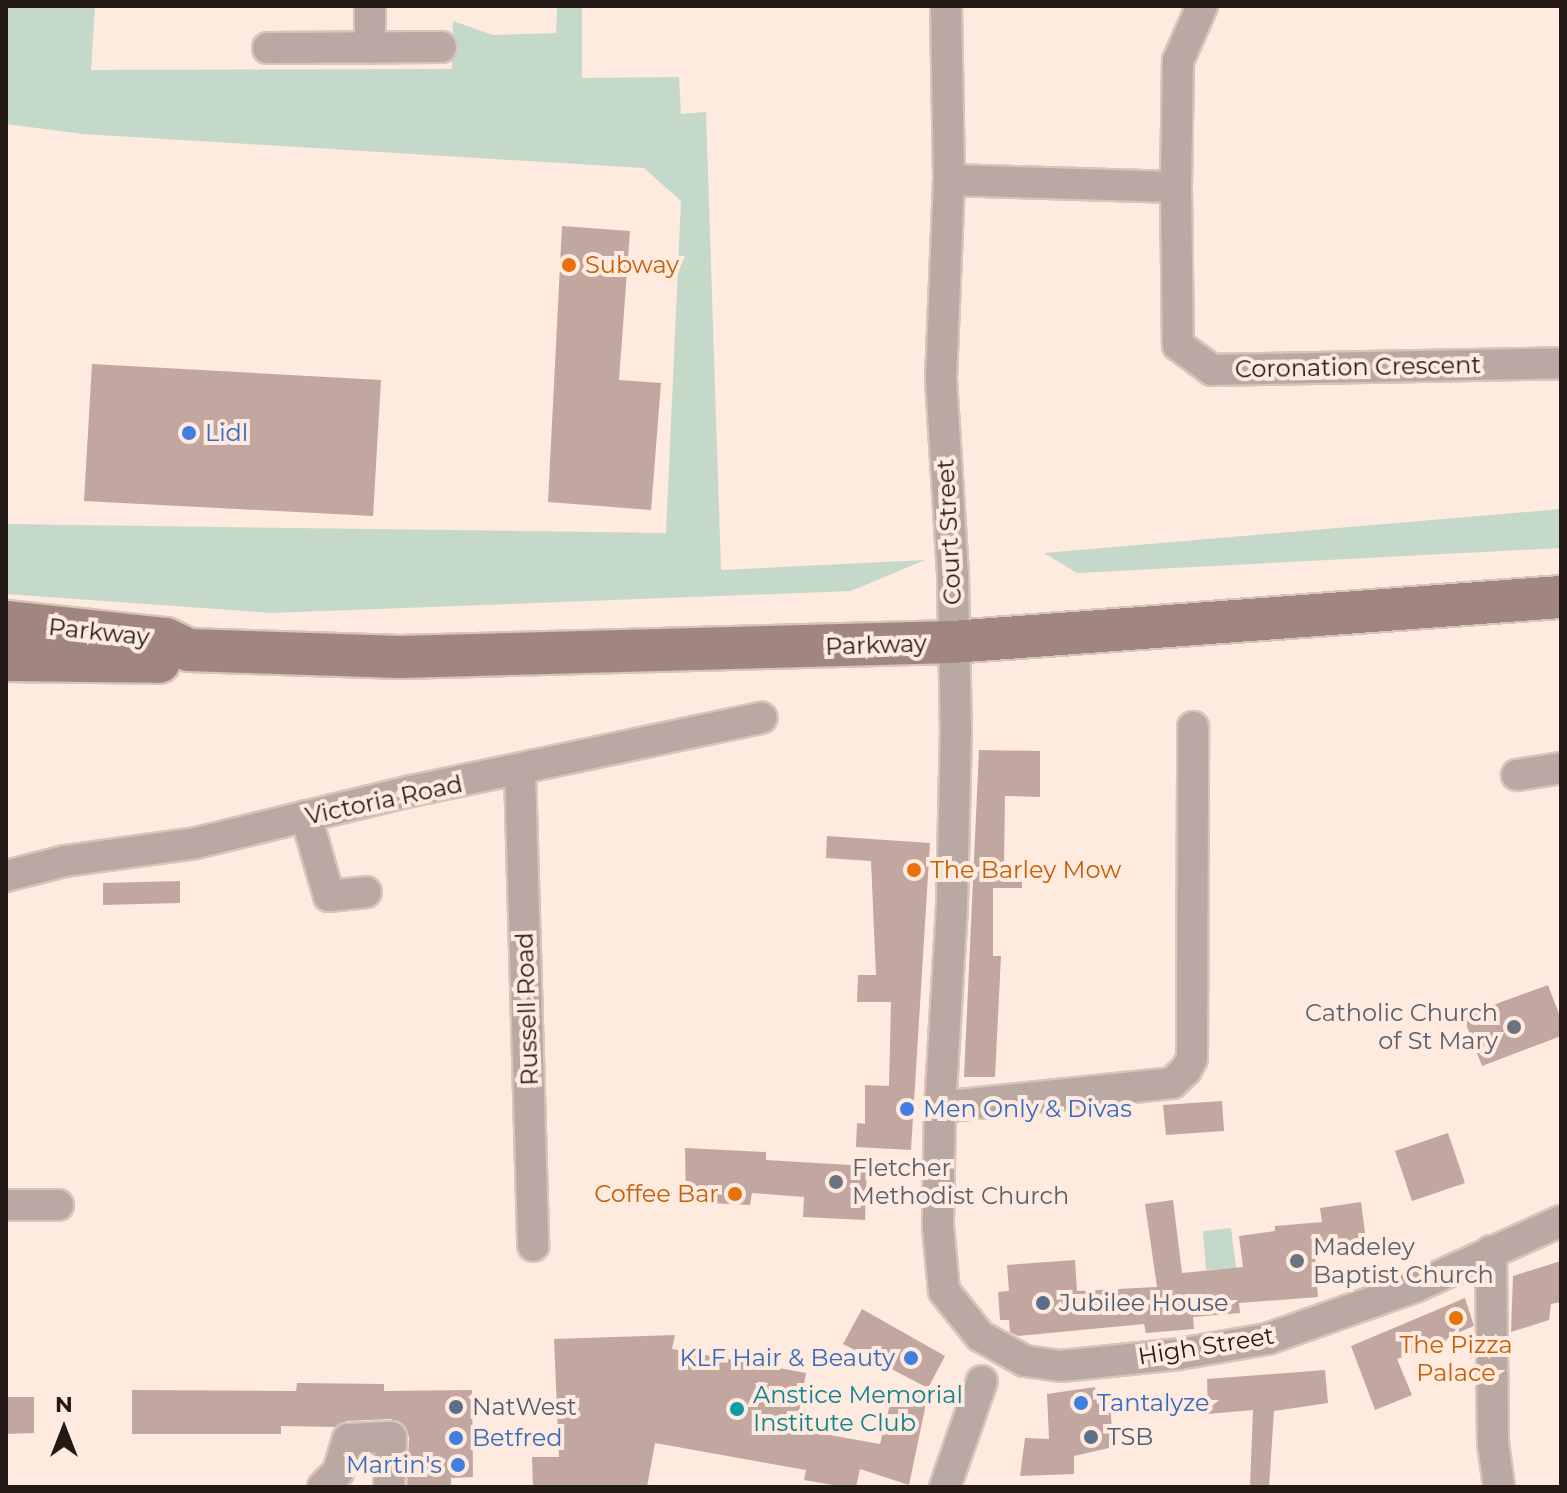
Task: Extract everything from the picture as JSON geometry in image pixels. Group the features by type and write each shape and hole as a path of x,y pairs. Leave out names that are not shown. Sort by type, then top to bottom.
{"street":[{"path":"370,6 370,48"},
{"name":"Court Street","path":"946,6 949,180 941,379 952,642 952,906 940,1107 940,1275 944,1291 980,1336"},
{"name":"Coronation Crescent","path":"1202,6 1178,61 1178,345 1212,370 1561,363"},
{"path":"268,48 441,47"},
{"path":"949,180 1176,187"},
{"name":"Parkway","path":"6,622 166,639 189,650 400,657 952,642 1561,597"},
{"name":"Parkway","path":"6,660 169,662 189,650"},
{"name":"Victoria Road","path":"6,876 65,861 196,843 306,816 761,718"},
{"path":"940,1107 1172,1083 1186,1070 1192,1058 1193,727"},
{"path":"1517,775 1561,768"},
{"name":"Russell Road","path":"520,771 533,1246"},
{"path":"306,816 329,896 366,892"},
{"path":"6,1205 58,1205"},
{"name":"High Street","path":"980,1336 1022,1359 1061,1366 1267,1339 1415,1287 1561,1221"},
{"path":"1491,1251 1493,1443 1499,1487"},
{"path":"945,1487 982,1381 973,1363 980,1336"},
{"path":"982,1381 1006,1374 1022,1359"},
{"path":"323,1487 338,1472 348,1439 391,1437 389,1487"}],"green space":[{"path":"6,6 95,6 91,70 452,69 453,21 493,35 556,33 557,6 582,6 582,78 679,77 681,114 706,112 721,570 925,560 851,591 272,613 6,594 6,524 666,533 681,201 644,168 83,134 6,124"},
{"path":"1561,509 1561,548 1077,573 1044,553"},
{"path":"1231,1228 1236,1268 1206,1270 1203,1231"}],"building":[{"path":"562,226 630,231 619,380 661,383 651,510 548,502"},
{"path":"92,364 381,380 373,516 84,501"},
{"path":"979,750 1040,751 1040,797 1005,796 1004,866 1022,866 1022,888 993,888 993,956 1001,956 995,1077 964,1077"},
{"path":"827,836 930,843 911,1150 856,1147 857,1123 865,1124 865,1085 889,1086 891,1002 857,1002 858,975 876,975 871,861 826,858"},
{"path":"180,881 180,903 103,905 103,883"},
{"name":"Catholic Church of St Mary","path":"1548,985 1561,1019 1561,1036 1482,1066 1463,1016"},
{"path":"1222,1101 1224,1131 1166,1135 1163,1105"},
{"path":"1448,1133 1465,1183 1412,1201 1395,1151"},
{"path":"685,1148 766,1152 766,1160 867,1166 865,1220 803,1217 804,1197 752,1193 750,1205 686,1202"},
{"path":"1173,1200 1182,1273 1243,1267 1239,1236 1275,1231 1275,1226 1322,1222 1320,1208 1361,1202 1367,1248 1315,1255 1318,1297 1239,1303 1240,1313 1193,1317 1194,1329 1146,1333 1144,1324 1018,1336 1010,1332 1009,1320 1000,1320 998,1292 1009,1291 1007,1265 1075,1260 1077,1291 1157,1287 1145,1204"},
{"path":"1561,1261 1561,1302 1551,1304 1549,1320 1511,1332 1513,1276"},
{"path":"1465,1298 1474,1326 1457,1333 1459,1337 1397,1359 1412,1395 1375,1410 1351,1346"},
{"path":"862,1309 945,1356 928,1388 843,1344"},
{"path":"675,1335 672,1349 806,1373 796,1429 880,1444 894,1388 928,1394 909,1485 860,1469 856,1487 844,1487 804,1480 806,1470 655,1443 647,1487 533,1487 532,1457 559,1457 554,1339"},
{"path":"1325,1370 1328,1403 1274,1411 1269,1487 1250,1487 1253,1410 1208,1414 1207,1379"},
{"path":"297,1383 384,1384 384,1391 472,1390 473,1477 451,1478 451,1487 407,1487 409,1437 406,1428 391,1419 347,1421 335,1427 281,1426 281,1434 132,1434 132,1390 296,1391"},
{"path":"1095,1387 1097,1404 1110,1401 1113,1447 1074,1456 1074,1474 1020,1476 1025,1438 1049,1439 1047,1394"},
{"path":"6,1397 34,1397 34,1433 6,1434"}],"place":[{"name":"Subway","path":"569,265"},
{"name":"Lidl","path":"189,433"},
{"name":"The Barley Mow","path":"914,870"},
{"name":"Catholic Church of St Mary","path":"1514,1027"},
{"name":"Men Only & Divas","path":"907,1109"},
{"name":"Fletcher Methodist Church","path":"836,1182"},
{"name":"Coffee Bar","path":"735,1194"},
{"name":"Madeley Baptist Church","path":"1297,1261"},
{"name":"Jubilee House","path":"1043,1303"},
{"name":"The Pizza Palace","path":"1456,1318"},
{"name":"KLF Hair & Beauty","path":"911,1358"},
{"name":"Tantalyze","path":"1081,1403"},
{"name":"NatWest","path":"456,1407"},
{"name":"Anstice Memorial Institute Club","path":"737,1409"},
{"name":"TSB","path":"1091,1437"},
{"name":"Betfred","path":"456,1438"},
{"name":"Martin's","path":"458,1465"}]}
